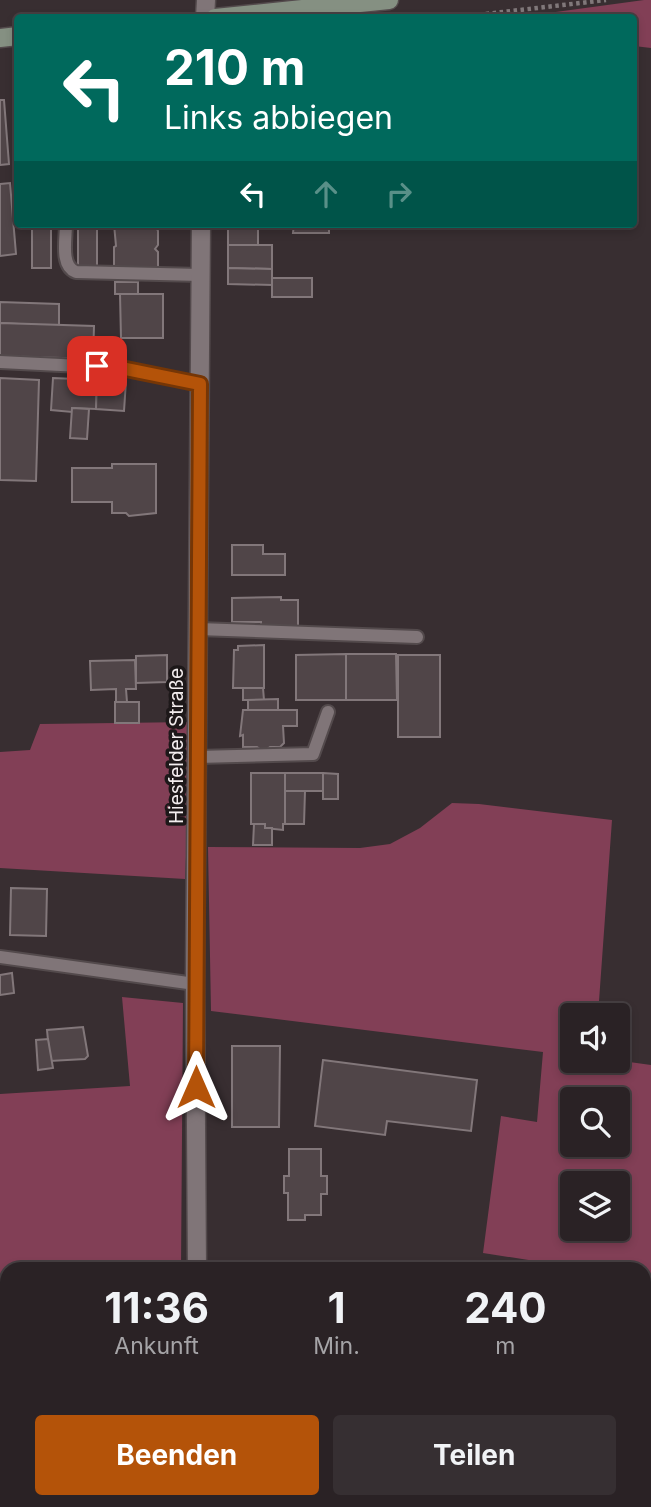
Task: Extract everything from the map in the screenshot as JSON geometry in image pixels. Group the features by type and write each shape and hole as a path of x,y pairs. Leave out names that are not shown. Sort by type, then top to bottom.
{"main road":[{"path":"254,14 389,0"}],"street":[{"name":"Hiesfelder Straße","path":"197,1262 195,984 201,228"}],"lane":[{"path":"66,228 66,263 70,270 201,275"},
{"path":"0,362 121,368 200,384"},
{"path":"198,629 417,637"},
{"path":"197,757 313,754 328,712"},
{"path":"0,957 195,984"}],"path":[{"path":"485,14 607,0"}],"shaded area":[{"path":"651,0 651,48 637,46 637,14 541,14"},
{"path":"192,722 185,879 0,868 0,752 30,750 40,724"},
{"path":"452,803 612,820 599,1003 560,1003 560,1073 630,1073 630,1062 651,1065 651,1262 541,1262 483,1253 501,1116 537,1122 543,1052 211,1011 208,847 360,848 390,844 420,828"},
{"path":"122,997 183,1003 181,1262 0,1262 0,1094 130,1086"}],"building":[{"path":"0,100 4,100 9,164 0,165"},
{"path":"10,183 16,254 0,256 0,184"},
{"path":"32,228 51,228 51,268 32,268"},
{"path":"78,228 97,228 97,268 78,268"},
{"path":"114,228 157,228 158,245 155,249 158,252 158,268 114,268"},
{"path":"228,228 258,228 258,246 228,245"},
{"path":"294,228 329,228 329,233 293,233"},
{"path":"228,245 272,245 272,269 228,268"},
{"path":"228,268 272,269 272,285 228,284"},
{"path":"272,278 312,278 312,297 272,297"},
{"path":"115,282 138,282 138,294 115,294"},
{"path":"120,294 163,294 163,338 121,338"},
{"path":"0,302 59,304 59,326 0,323"},
{"path":"0,323 94,326 93,359 0,356"},
{"path":"0,378 39,380 36,481 0,480"},
{"path":"53,378 97,380 96,409 72,408 72,412 51,410"},
{"path":"97,380 126,381 124,411 96,409"},
{"path":"72,408 89,409 87,439 70,438"},
{"path":"112,464 156,464 156,513 129,516 126,513 112,513 112,502 72,502 72,468 112,468"},
{"path":"232,545 263,545 263,554 285,554 285,575 232,575"},
{"path":"281,597 281,600 298,600 298,626 261,626 261,622 232,622 232,598"},
{"path":"264,645 264,688 233,688 234,650 238,650 238,646"},
{"path":"346,654 346,700 296,700 296,655"},
{"path":"346,654 396,654 397,700 346,700"},
{"path":"167,655 167,682 136,683 136,656"},
{"path":"398,655 440,655 440,737 398,737"},
{"path":"135,660 136,689 126,689 127,702 116,702 116,689 91,690 90,661"},
{"path":"243,688 263,688 264,700 243,700"},
{"path":"278,699 278,710 248,710 248,700"},
{"path":"115,702 139,702 139,723 115,723"},
{"path":"243,710 297,710 297,726 283,726 284,743 280,747 261,750 257,747 243,747 243,735 240,736"},
{"path":"251,773 285,773 283,830 265,828 265,824 251,824"},
{"path":"285,773 323,773 323,791 285,791"},
{"path":"323,773 338,774 338,799 323,799"},
{"path":"285,791 305,791 304,824 285,824"},
{"path":"254,824 265,824 265,828 272,828 272,845 253,845"},
{"path":"11,888 47,889 46,936 10,935"},
{"path":"12,973 14,993 0,995 0,975"},
{"path":"83,1027 88,1056 85,1059 50,1061 47,1030"},
{"path":"48,1039 53,1068 38,1070 36,1040"},
{"path":"232,1046 280,1046 279,1127 232,1127"},
{"path":"323,1060 477,1080 471,1131 387,1121 385,1135 315,1126"},
{"path":"289,1149 321,1149 321,1176 327,1176 327,1194 321,1194 321,1215 305,1215 305,1220 288,1220 288,1193 284,1193 284,1176 289,1176"}],"route":[{"path":"97,366 121,368 200,384 196,1087"}]}
